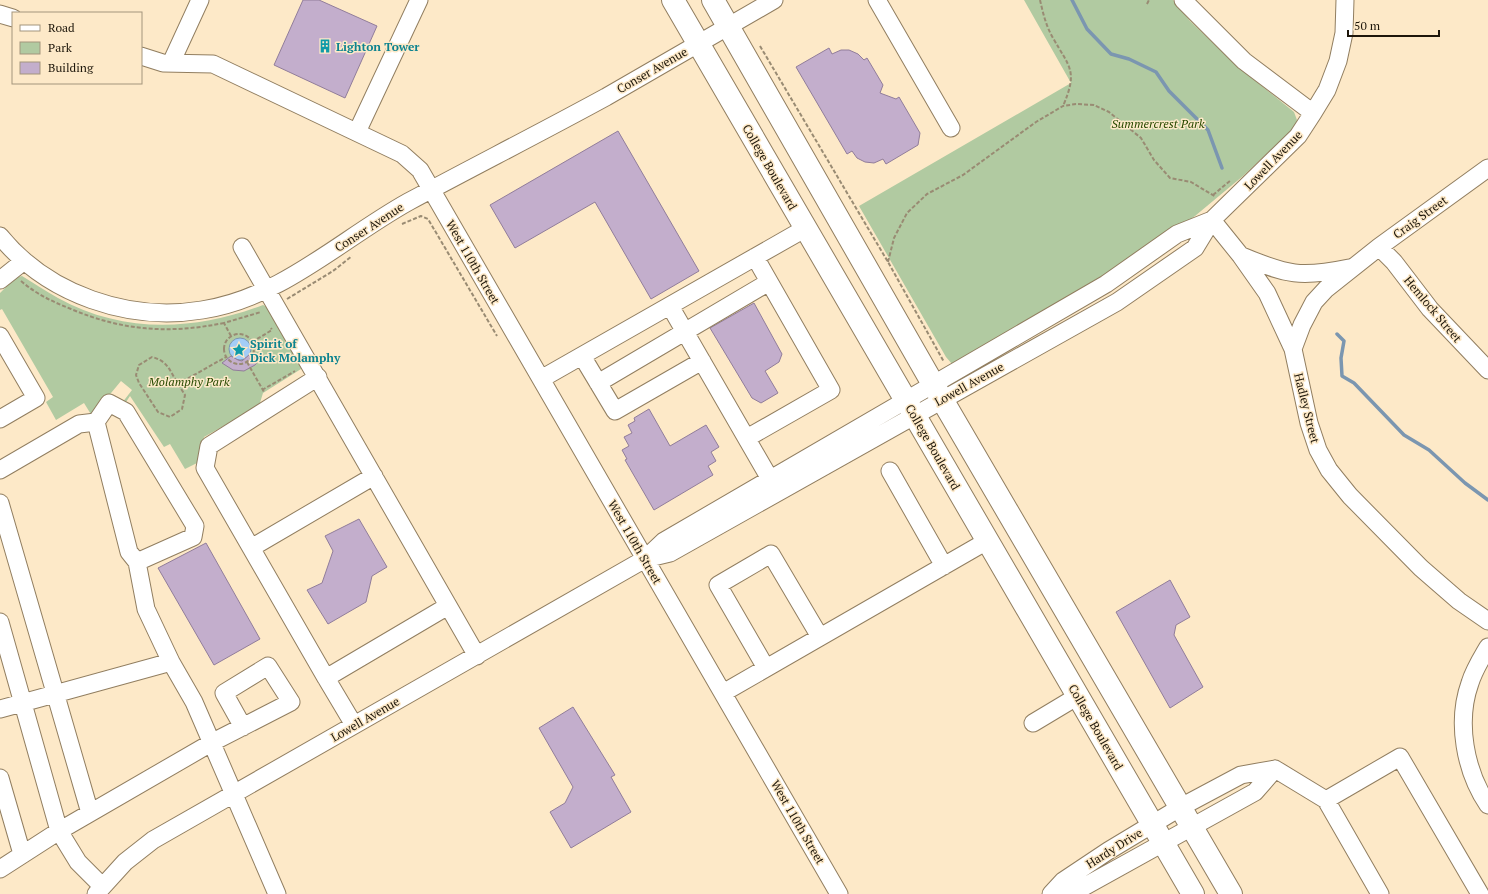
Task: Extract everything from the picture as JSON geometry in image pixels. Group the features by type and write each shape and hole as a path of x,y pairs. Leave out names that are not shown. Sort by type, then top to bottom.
{"main road":[{"name":"College Boulevard","path":"673,0 1193,894"},
{"path":"714,0 938,392 1231,894"}],"street":[{"path":"171,63 200,0"},
{"path":"357,132 419,0"},
{"name":"Conser Avenue","path":"0,236 24,260 52,281 79,295 108,306 139,312 169,313 201,311 230,304 267,289 325,255 405,204 607,96 698,42 774,0"},
{"path":"877,0 951,128"},
{"path":"1183,0 1244,61 1314,113"},
{"name":"Lowell Avenue","path":"645,559 670,553 938,392 1117,302 1195,248 1212,220 1298,136 1314,113 1327,90 1338,62 1344,33 1345,0"},
{"path":"0,14 12,18"},
{"name":"West 110th Street","path":"142,56 163,63 213,64 402,154 420,170 839,894"},
{"name":"Craig Street","path":"1293,350 1302,325 1314,302 1326,289 1379,247 1488,168"},
{"name":"Hadley Street","path":"1212,220 1241,256 1267,293 1293,350 1309,423 1318,450 1329,470 1350,496 1422,568 1459,601 1488,621"},
{"path":"541,379 806,228"},
{"path":"242,247 267,289 268,308 318,377 477,656"},
{"name":"Hemlock Street","path":"1379,247 1394,262 1434,314 1488,370"},
{"name":"Craig Street","path":"1241,256 1281,272 1301,275 1322,274 1352,268"},
{"path":"746,438 831,390 755,257"},
{"path":"0,280 24,260"},
{"path":"598,383 769,282"},
{"path":"670,306 770,479"},
{"path":"0,336 36,398 0,419"},
{"path":"582,356 615,411 702,361"},
{"path":"318,377 209,446 205,468 354,725"},
{"path":"137,562 193,536 195,526 126,412 109,403 96,422 129,552 137,562 146,609 171,662 194,702 274,892"},
{"name":"Lowell Avenue","path":"99,890 125,862 153,840 645,559 664,541 770,479 910,408"},
{"path":"0,470 79,424 96,422"},
{"path":"890,471 944,566"},
{"path":"251,548 374,476"},
{"path":"0,503 90,813"},
{"path":"723,693 988,541"},
{"path":"766,668 718,585 771,554 820,637"},
{"path":"326,678 448,606"},
{"path":"0,622 59,831 78,862 99,890"},
{"path":"1488,647 1470,683 1463,723 1467,756 1474,779 1488,805"},
{"path":"0,709 171,662"},
{"path":"1033,722 1078,696"},
{"path":"0,869 59,831 211,743 243,727"},
{"path":"1326,800 1400,757 1480,894"},
{"path":"1274,769 1326,800 1380,894"},
{"name":"Hardy Drive","path":"1051,894 1063,881 1181,807 1241,775 1274,769"},
{"name":"Hardy Drive","path":"1071,894 1254,792 1274,769"},
{"path":"0,778 22,854"}],"path":[{"path":"1040,0 1046,24 1068,61 1072,75 1070,91 1063,106"},
{"path":"1147,4 1149,0"},
{"path":"760,45 888,262 945,365"},
{"path":"888,262 894,238 907,213 927,194 963,175 1036,122 1063,106 1076,104 1094,105 1109,112 1142,138 1154,160 1170,178 1191,182 1229,204"},
{"path":"401,224 421,216 428,219 497,336"},
{"path":"231,336 224,323 268,308 333,271 354,254"},
{"path":"265,318 268,308"},
{"path":"252,342 272,330 268,324"},
{"path":"242,334 246,335 252,342 254,353 247,362 238,364 233,363 226,357 224,347 225,342 231,336 242,334"},
{"path":"152,357 161,360 166,364 178,384 184,395 182,409 170,417 163,416 154,407 139,383 136,375 139,365 152,357"},
{"path":"178,384 226,357"},
{"path":"247,362 263,391 295,371"}],"green space":[{"name":"Summercrest Park","path":"1024,0 1173,0 1190,21 1236,65 1294,112 1297,120 1295,127 1243,176 1195,216 1109,276 952,364 946,357 859,206 1071,83"},
{"name":"Molamphy Park","path":"22,276 58,298 83,310 108,318 133,323 159,325 185,324 237,314 263,305 269,308 300,363 301,369 263,393 259,406 204,437 197,463 185,469 170,444 164,447 130,396 124,405 122,403 132,390 121,381 92,416 84,403 56,420 46,402 53,397 2,309 0,310 0,293 15,278"}],"water":[{"path":"240,338 248,341 251,349 248,357 240,360 232,357 229,349 232,341"}],"building":[{"name":"Lighton Tower","path":"303,0 319,0 377,26 345,98 274,65"},
{"path":"829,48 832,54 841,50 849,50 858,54 864,60 867,58 883,85 880,93 896,99 899,97 920,133 918,145 886,164 883,159 874,163 865,162 857,158 852,151 847,154 796,67"},
{"path":"618,131 699,271 651,299 595,202 515,248 490,205"},
{"path":"754,303 782,354 779,362 765,371 778,393 761,403 752,398 710,328"},
{"path":"250,354 259,360 255,365 244,371 233,370 222,363 231,356 242,361"},
{"path":"649,409 670,446 706,425 719,447 711,452 716,461 708,466 713,475 654,510 625,460 627,459 622,450 629,446 624,437 632,433 628,425 635,421 634,418"},
{"path":"359,519 387,567 372,576 366,602 328,624 307,590 322,583 333,551 325,536"},
{"path":"206,543 260,639 214,665 158,568"},
{"path":"1170,580 1190,617 1176,625 1174,635 1203,687 1170,708 1116,612"},
{"path":"573,707 615,775 611,777 631,812 571,848 550,812 565,803 573,787 539,728"}],"waterway":[{"path":"1072,0 1087,29 1111,54 1129,59 1156,72 1169,91 1208,130 1222,168"},
{"path":"1337,334 1344,341 1341,358 1342,376 1354,383 1404,435 1429,450 1465,483 1488,500"}],"place":[{"name":"Lighton Tower","path":"325,46"},
{"name":"Spirit of Dick Molamphy","path":"239,350"}]}
